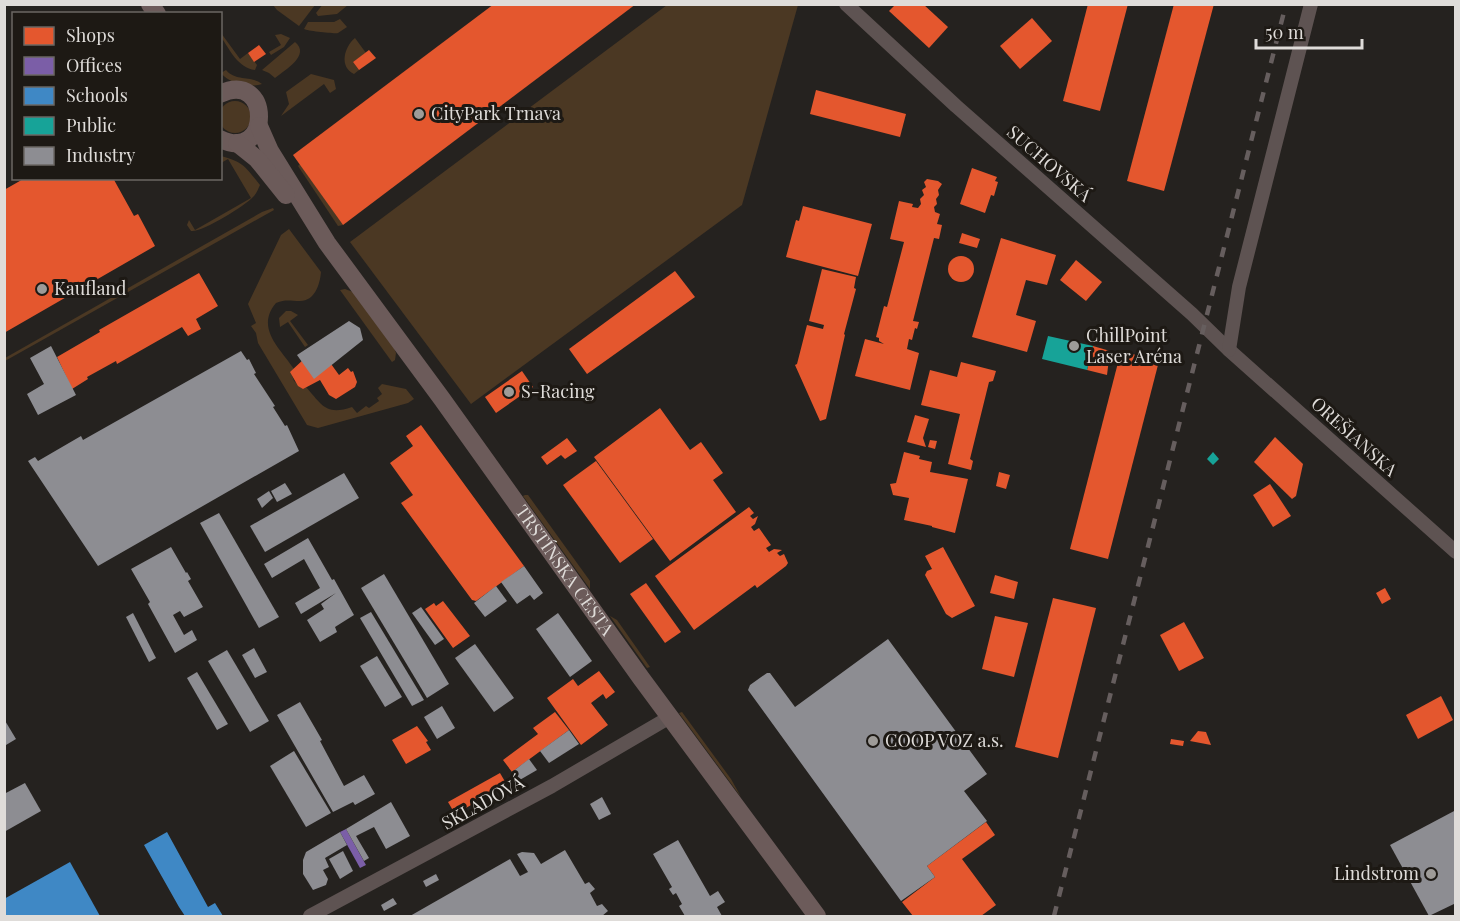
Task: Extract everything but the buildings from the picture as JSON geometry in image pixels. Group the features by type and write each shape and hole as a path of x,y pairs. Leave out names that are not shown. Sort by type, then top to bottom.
{"main road":[{"name":"TRSTÍNSKA CESTA","path":"222,91 238,90 252,97 260,110 259,126 270,151 312,222 670,717 818,916"},
{"name":"TRSTÍNSKA CESTA","path":"229,141 251,137 259,126"},
{"name":"TRSTÍNSKA CESTA","path":"229,141 256,159 298,210 312,222"}],"street":[{"name":"SUCHOVSKÁ","path":"846,4 967,116 1192,314 1229,350"},
{"path":"1229,350 1239,287 1311,4"},
{"name":"OREŠIANSKA","path":"1229,350 1455,552"},
{"name":"SKLADOVÁ","path":"310,916 552,786 670,717"}],"shaded area":[{"path":"323,4 348,5 337,14 318,16 316,13"},
{"path":"273,5 315,5 299,26"},
{"path":"667,5 798,5 742,205 471,404 350,242"},
{"path":"340,19 347,27 338,33 304,29 308,22 334,22"},
{"path":"222,34 240,59 248,53 257,65 255,70 244,66 235,58 222,38"},
{"path":"281,34 290,38 284,47 271,55 269,52 281,45 275,35"},
{"path":"355,38 366,53 353,62 359,70 354,74 346,67 345,57 348,46"},
{"path":"295,42 300,52 290,67 275,78 262,70"},
{"path":"226,70 234,76 262,84 251,86 240,84 225,77 222,72"},
{"path":"311,74 334,80 336,89 330,93 324,84 281,116 289,104 286,92"},
{"path":"235,101 241,102 247,105 250,111 250,123 247,129 235,133 223,129 223,105"},
{"path":"222,156 234,160 251,173 260,185 254,196 223,218 196,230 191,231 187,225 189,220 195,230 251,198 228,159 222,162"},
{"path":"300,164 343,225 338,226 298,166"},
{"path":"273,208 274,210 5,361 5,358 262,212"},
{"path":"289,229 321,272 313,295 305,300 276,303 270,312 268,321 272,338 294,369 291,372 294,381 303,389 306,387 325,407 336,410 352,407 357,413 366,406 369,408 379,401 377,398 382,394 378,388 382,384 406,389 414,399 408,403 318,428 307,425 258,343 256,333 251,326 256,323 248,304 281,235"},
{"path":"340,290 353,292 394,348 395,360 392,362"},
{"path":"286,311 298,315 290,321 308,345 305,347 288,322 280,327 279,318"},
{"path":"528,495 590,581 590,589 523,496"},
{"path":"610,616 617,620 650,667 647,668"},
{"path":"682,712 731,779 741,797 679,713"}],"railway":[{"path":"1054,916 1286,4"}],"place":[{"name":"CityPark Trnava","path":"419,114"},
{"name":"Kaufland","path":"42,289"},
{"name":"ChillPoint Laser Aréna","path":"1074,346"},
{"name":"S-Racing","path":"509,392"},
{"name":"COOP VOZ a.s.","path":"873,741"},
{"name":"Lindstrom","path":"1431,874"}]}
